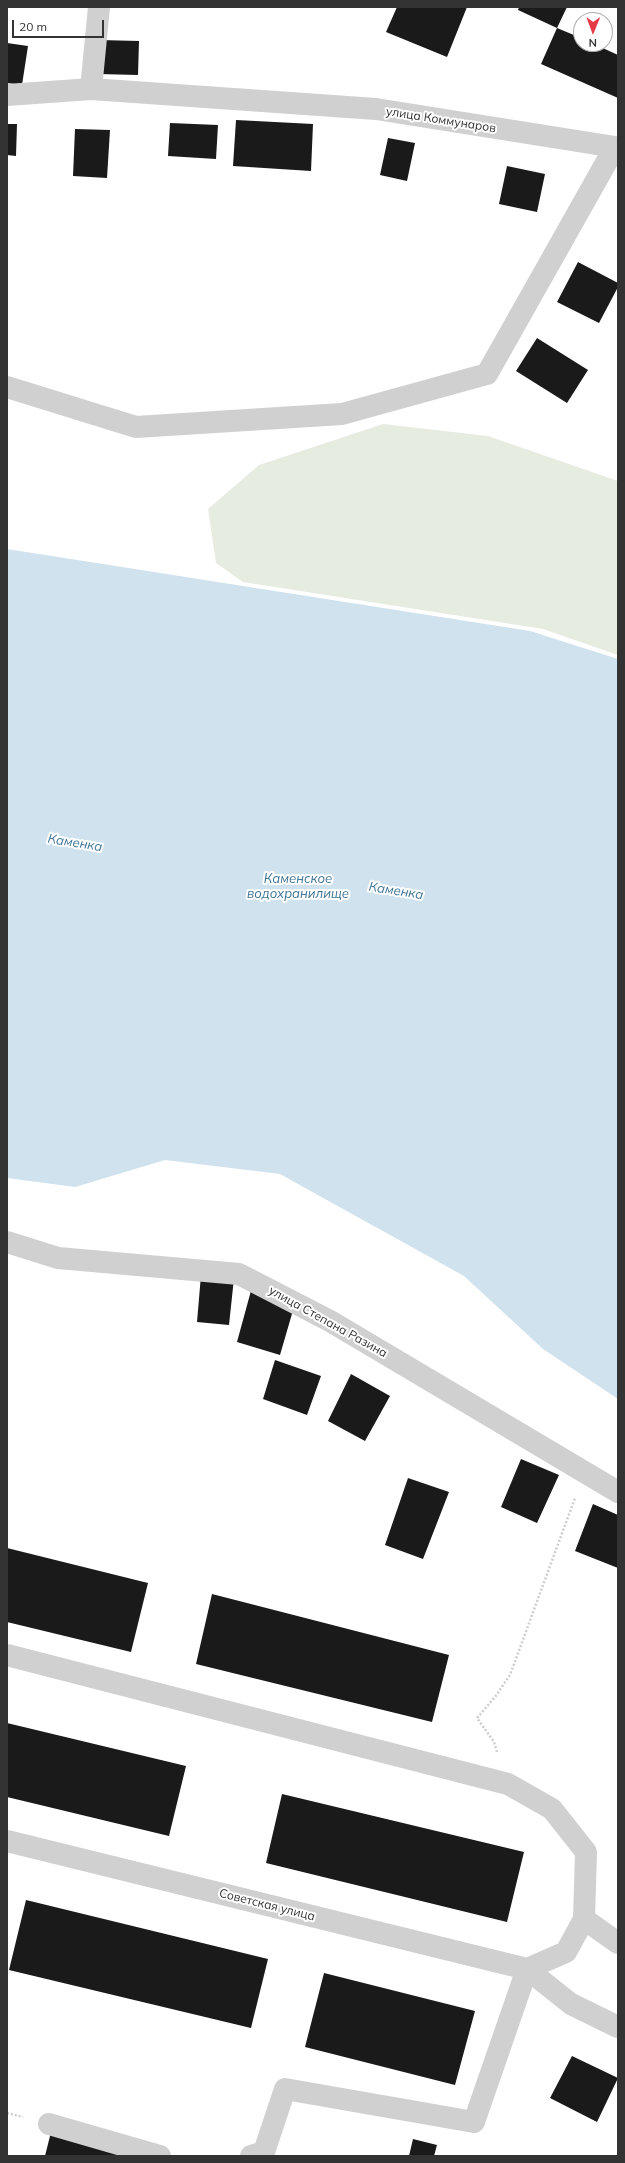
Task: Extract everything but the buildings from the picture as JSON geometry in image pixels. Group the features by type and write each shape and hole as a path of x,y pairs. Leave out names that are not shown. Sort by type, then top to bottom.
{"street":[{"path":"91,89 99,7"},
{"name":"улица Коммунаров","path":"7,95 91,89 376,109 617,144 487,374 342,414 136,428 7,387"},
{"name":"улица Степана Разина","path":"7,1242 58,1258 239,1274 330,1321 585,1471 618,1492"},
{"path":"7,1655 508,1784 552,1809 586,1852 584,1919 566,1952 527,1969 474,2122 285,2089 264,2152 251,2156"},
{"name":"Советская улица","path":"7,1842 527,1969"},
{"path":"584,1919 618,1943"},
{"path":"527,1969 571,2004 618,2028"},
{"path":"49,2124 160,2156"}],"path":[{"path":"508,1784 494,1742 477,1718 495,1697 510,1675 585,1471"}],"shaded area":[{"path":"383,424 488,436 618,481 618,655 543,629 243,582 216,563 208,509 259,465"}],"water":[{"name":"Каменское водохранилище","path":"7,549 530,631 618,659 618,1399 543,1349 464,1276 280,1174 165,1160 75,1187 7,1178"}],"water label":[{"name":"Каменка","path":"75,843"},
{"name":"Каменка","path":"396,891"}]}
